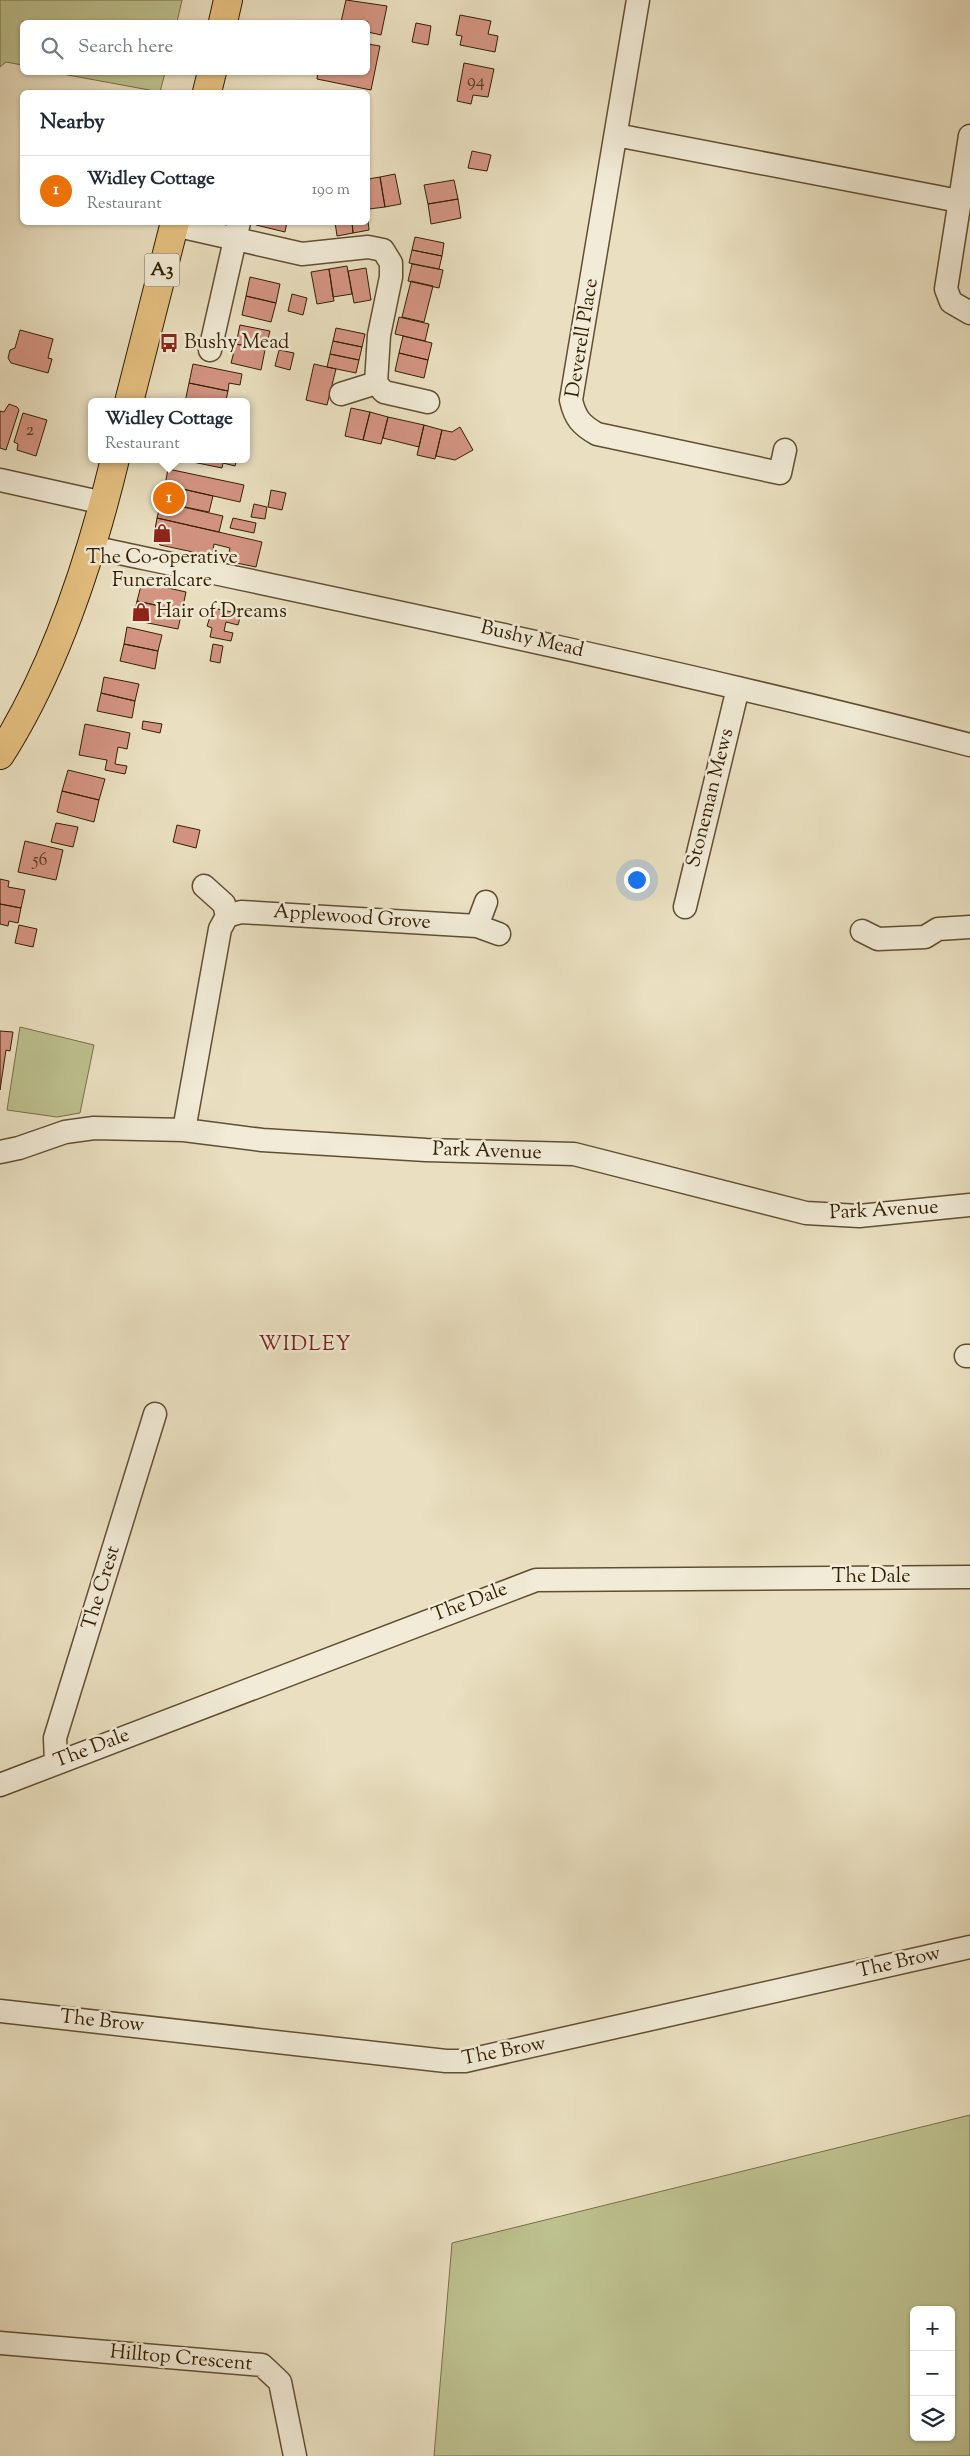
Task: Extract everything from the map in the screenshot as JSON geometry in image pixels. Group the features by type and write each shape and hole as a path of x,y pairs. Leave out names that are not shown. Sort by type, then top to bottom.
{"main road":[{"path":"223,20 228,0"},
{"path":"208,90 211,75"},
{"name":"A3","path":"130,398 175,225"},
{"path":"0,755 31,700 49,661 91,548 114,463"}],"street":[{"name":"Deverell Place","path":"638,0 571,400 574,414 583,426 597,434 778,480 785,450"},
{"path":"616,134 959,201"},
{"path":"970,136 946,289 951,302 970,313"},
{"path":"184,225 237,231 302,254 368,247 383,250 391,263 391,277 379,335 376,383 384,392 428,402"},
{"path":"210,350 237,231"},
{"path":"341,394 376,383"},
{"path":"0,480 104,503"},
{"name":"Bushy Mead","path":"91,548 514,636 738,688 970,745"},
{"name":"Stoneman Mews","path":"684,907 738,688"},
{"path":"184,1130 220,929 227,916 224,904 204,886"},
{"path":"477,926 486,902"},
{"name":"Applewood Grove","path":"227,916 241,912 477,926 499,934"},
{"path":"862,931 878,939 925,937 938,928 970,927"},
{"name":"Park Avenue","path":"0,1152 19,1148 65,1132 94,1128 184,1130 272,1140 426,1150 574,1154 806,1213 859,1216 969,1212"},
{"name":"The Crest","path":"56,1763 55,1738 155,1414"},
{"name":"The Dale","path":"0,1785 536,1580 970,1577"},
{"name":"The Brow","path":"0,2011 446,2061 465,2061 970,1947"},
{"name":"Hilltop Crescent","path":"0,2343 262,2365 280,2382 294,2456"}],"green space":[{"path":"0,0 182,0 177,20 20,20 20,65 6,62 0,67"},
{"path":"68,75 164,75 161,90 149,90"},
{"path":"20,1027 94,1045 80,1113 57,1117 7,1110"},
{"path":"970,2115 970,2456 434,2456 452,2243"}],"building":[{"path":"346,0 387,6 381,35 370,32 370,20 341,20"},
{"path":"460,15 491,21 488,34 498,36 495,52 460,45 462,36 456,35"},
{"path":"416,23 431,26 428,45 412,42"},
{"path":"370,44 380,46 371,90 317,79 318,75 370,75"},
{"path":"464,63 494,69 488,97 473,95 471,104 457,101"},
{"path":"472,151 491,155 487,171 468,168"},
{"path":"395,174 401,204 385,207 380,177"},
{"path":"380,177 385,207 370,209 370,179"},
{"path":"454,180 458,199 428,204 424,185"},
{"path":"458,199 461,218 431,224 428,204"},
{"path":"256,225 286,225 285,232"},
{"path":"335,225 352,225 353,233 337,236"},
{"path":"352,225 368,225 369,230 353,233"},
{"path":"415,237 444,243 442,256 412,250"},
{"path":"412,250 442,256 439,269 409,263"},
{"path":"412,264 443,270 439,288 408,281"},
{"path":"347,266 352,294 333,297 329,269"},
{"path":"366,268 371,300 354,303 348,271"},
{"path":"329,269 334,301 317,304 311,272"},
{"path":"250,277 280,284 276,303 246,296"},
{"path":"411,281 433,286 424,322 402,317"},
{"path":"292,294 307,298 303,315 288,311"},
{"path":"246,296 276,303 271,322 242,315"},
{"path":"399,317 429,324 425,341 395,334"},
{"path":"240,325 270,331 265,350 236,344"},
{"path":"336,328 365,334 362,347 333,341"},
{"path":"20,330 53,339 48,358 52,359 48,373 11,363 8,358 10,350 15,348"},
{"path":"403,336 432,343 428,360 399,353"},
{"path":"333,341 362,347 359,360 330,354"},
{"path":"236,344 265,350 261,370 231,363"},
{"path":"279,350 294,353 290,370 275,366"},
{"path":"399,353 428,360 424,378 395,371"},
{"path":"330,354 359,360 356,373 327,367"},
{"path":"193,364 242,374 240,385 229,383 228,391 189,383"},
{"path":"314,364 336,369 327,405 306,400"},
{"path":"189,383 228,391 226,398 186,398"},
{"path":"9,404 17,407 19,410 6,450 0,448 0,411 4,412"},
{"path":"351,408 370,412 363,440 345,436"},
{"path":"370,412 388,417 381,444 363,440"},
{"path":"23,413 47,420 36,456 17,450 18,444 14,442"},
{"path":"388,417 424,425 419,447 383,438"},
{"path":"424,425 442,430 435,459 417,455"},
{"path":"460,427 473,450 455,460 436,456 442,430 452,432"},
{"path":"198,463 223,463 222,468"},
{"path":"223,463 236,463 235,466"},
{"path":"168,469 244,485 240,502 165,485"},
{"path":"165,485 213,496 209,512 161,502"},
{"path":"271,490 286,493 282,510 268,507"},
{"path":"161,502 223,516 219,532 157,518"},
{"path":"254,504 267,507 265,519 251,517"},
{"path":"157,518 262,542 256,567 227,561 230,548 214,544 212,556 160,545 154,535"},
{"path":"233,518 256,523 254,533 230,528"},
{"path":"142,582 186,592 182,611 137,601"},
{"path":"137,601 182,611 178,629 133,620"},
{"path":"213,608 241,614 238,625 226,622 224,631 233,633 231,641 210,637 212,628 207,626"},
{"path":"127,627 162,635 158,651 124,644"},
{"path":"124,644 158,651 155,669 120,661"},
{"path":"213,644 223,646 220,663 210,661"},
{"path":"104,677 139,684 135,701 101,693"},
{"path":"101,693 135,701 132,718 97,711"},
{"path":"143,721 162,724 160,733 142,729"},
{"path":"85,724 130,733 127,749 118,747 115,764 127,766 125,774 105,770 107,760 79,755"},
{"path":"68,770 105,779 99,800 62,791"},
{"path":"62,791 99,800 94,822 57,812"},
{"path":"56,823 78,827 73,847 51,842"},
{"path":"177,825 200,830 196,848 173,842"},
{"path":"25,841 63,850 56,880 18,872"},
{"path":"0,879 9,881 8,887 25,890 21,908 0,904"},
{"path":"0,904 21,908 18,923 9,921 8,926 0,924"},
{"path":"19,925 37,929 33,947 15,943"},
{"path":"0,1031 13,1032 10,1051 6,1050 0,1090"}],"place":[{"name":"Bushy Mead","path":"169,343"},
{"name":"Widley Cottage","path":"169,498"},
{"name":"The Co-operative Funeralcare","path":"162,533"},
{"name":"Hair of Dreams","path":"141,612"}],"district":[{"name":"WIDLEY","path":"305,1345"}]}
